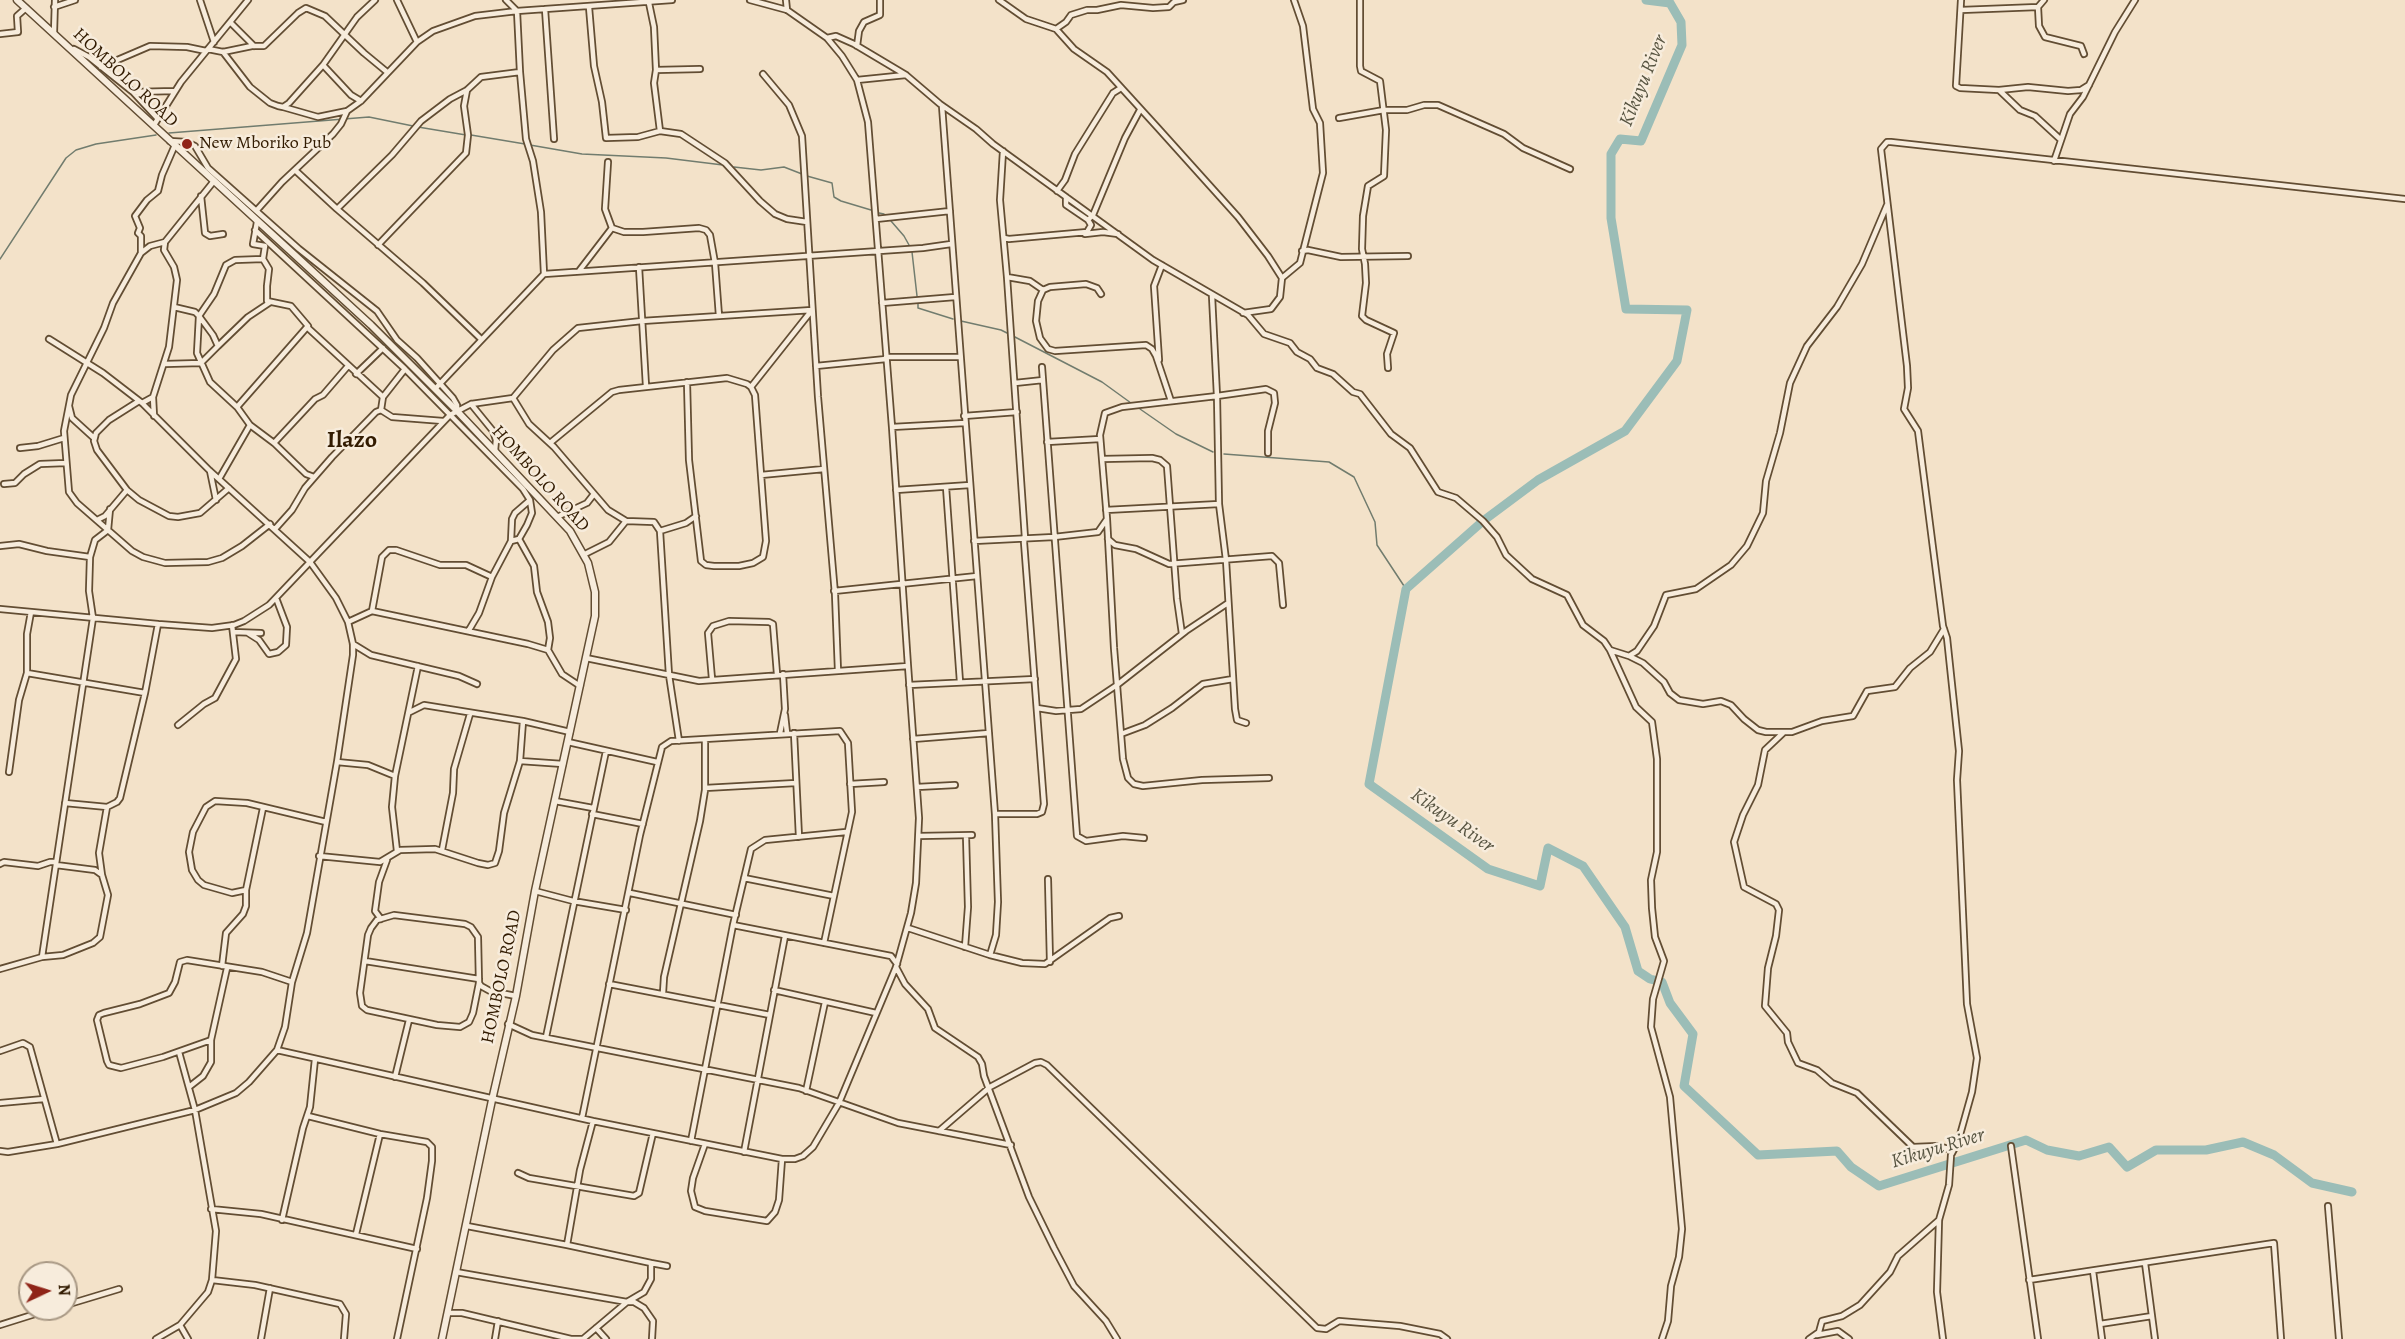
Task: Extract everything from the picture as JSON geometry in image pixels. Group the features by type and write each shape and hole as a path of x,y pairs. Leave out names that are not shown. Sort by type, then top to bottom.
{"street":[{"name":"HOMBOLO ROAD","path":"17,0 156,122 172,143 371,325 408,366 457,411 570,531 585,555 592,576 595,605 586,658 442,1339"},
{"path":"54,33 55,0"},
{"path":"54,7 75,0"},
{"path":"200,0 214,42"},
{"path":"71,48 101,67 133,92 156,122 176,91 248,0"},
{"path":"304,0 306,8"},
{"path":"283,107 323,65 357,17 375,0"},
{"path":"397,0 417,42"},
{"path":"506,0 517,11 526,139 533,161 541,212 544,274"},
{"path":"596,6 598,0"},
{"path":"223,52 250,87 270,103 318,117 347,111 361,101 417,42 433,31 470,17 517,11 672,0"},
{"path":"277,1050 492,1100 782,1159 800,1158 809,1151 839,1103 897,965 908,928 916,883 920,836 879,250 868,122 856,80 842,56 827,38 787,10 750,0"},
{"path":"786,0 787,10"},
{"path":"857,46 859,31 864,22 880,15 880,0"},
{"path":"999,0 1026,19 1056,29 1074,49 1107,72 1229,206 1268,256 1282,278 1280,297 1275,307 1243,313"},
{"path":"1166,8 1167,0"},
{"path":"1056,29 1071,15 1087,10 1122,5 1166,8 1174,2 1183,0"},
{"path":"1282,278 1297,267 1323,173 1320,123 1313,109 1303,26 1294,0"},
{"path":"1360,0 1360,66 1361,71 1380,81 1386,150 1384,176 1368,186 1363,216 1363,258 1366,283 1362,316 1365,320 1394,333 1389,346 1388,368"},
{"path":"1961,0 1956,86 1999,90 2028,87 2068,91 2081,90 2089,86"},
{"path":"2044,0 2038,7 2039,26 2045,37 2081,46 2084,54"},
{"path":"2054,161 2070,114 2089,86 2115,32 2134,0"},
{"path":"649,3 654,27 656,70 654,83 660,131"},
{"path":"589,7 594,66 602,102 606,138 638,137 660,131 681,135 725,163 760,201 776,214 787,219 807,222"},
{"path":"1961,10 2038,7"},
{"path":"0,34 18,32 17,16 26,8"},
{"path":"306,8 325,16 387,72"},
{"path":"101,67 150,46 223,52 264,46 306,8"},
{"path":"545,9 554,140"},
{"path":"231,23 254,46"},
{"path":"827,38 836,36 906,75 942,106 1162,266 1251,318 1264,333 1290,344 1297,352 1310,359 1317,368 1333,374 1353,392 1360,394 1390,434 1410,448 1438,492 1450,494 1483,521 1497,537 1506,555 1532,579 1567,595 1583,625 1604,641 1610,650 1634,704 1652,722 1657,764 1657,852 1651,880 1655,937 1664,961 1653,999 1652,1027 1670,1097 1682,1229 1679,1257 1671,1286 1668,1321 1662,1339"},
{"path":"323,65 332,73 336,81 361,101"},
{"path":"656,70 700,69"},
{"path":"337,209 412,134 421,121 450,99 467,90 482,77 520,72"},
{"path":"763,74 789,105 801,130 838,671"},
{"path":"856,80 906,75"},
{"path":"1058,191 1075,154 1113,93 1121,88"},
{"path":"378,245 466,153 468,135 464,106 467,90"},
{"path":"1999,90 2020,110 2035,116 2060,139"},
{"path":"133,92 176,91"},
{"path":"450,99 464,106"},
{"path":"1340,118 1384,110 1407,110 1425,105 1438,105 1504,134 1523,148 1570,169"},
{"path":"942,106 995,814 998,903 996,935 990,955"},
{"path":"1088,220 1093,215 1125,138 1140,110"},
{"path":"257,210 341,124 347,111"},
{"path":"141,253 141,236 138,232 140,228 135,216 147,200 158,191 172,143 187,142 195,146 208,168 299,249 377,311 385,319 397,340 440,383 457,405 457,411"},
{"path":"1943,1339 1937,1288 1939,1220 1949,1185 1949,1164 1958,1142 1972,1092 1977,1061 1967,997 1957,780 1959,751 1947,638 1918,431 1904,409 1908,388 1907,366 1881,149 1887,142 2405,199"},
{"path":"995,814 1037,814 1042,812 1044,804 1024,542 1026,538 1008,277 1000,200 1003,151"},
{"path":"608,162 606,209 612,228"},
{"path":"296,171 423,283 481,339"},
{"path":"154,416 153,397 165,364 174,307 176,273 164,250 165,242 214,181"},
{"path":"201,196 205,233 210,236 223,234"},
{"path":"1066,196 1066,205 1088,220 1090,229 1082,234"},
{"path":"1629,656 1637,651 1654,626 1666,595 1696,589 1731,565 1747,546 1763,513 1766,481 1780,433 1790,383 1807,346 1837,307 1862,264 1888,204"},
{"path":"876,219 950,211"},
{"path":"257,222 253,244 265,246 263,259 269,269 266,293 269,303"},
{"path":"579,272 612,228"},
{"path":"612,228 624,232 702,228 710,235 715,263 719,316"},
{"path":"255,230 383,348 408,366 450,415 512,477 530,500 532,513 519,539 511,541"},
{"path":"1004,238 1102,232 1119,234"},
{"path":"165,242 150,246 141,253 113,303 68,404 64,438 69,492 76,503 143,557 165,563 194,563 222,558 270,525"},
{"path":"435,389 544,274 951,244"},
{"path":"1302,251 1308,250 1341,257 1408,256"},
{"path":"263,259 236,260 226,265 214,294 199,316 196,349 210,382 237,407 250,425 274,442 306,474 314,477"},
{"path":"1159,365 1154,286 1162,266"},
{"path":"639,267 646,386"},
{"path":"1008,277 1030,282 1043,291"},
{"path":"1101,294 1097,288 1086,284 1050,287 1043,291 1038,301 1036,321 1040,338 1048,349 1055,351 1146,345 1152,349 1171,401"},
{"path":"1212,296 1219,504 1226,560 1237,720 1246,723"},
{"path":"882,303 955,297"},
{"path":"165,364 201,363 248,317 269,303 291,306 306,322 308,328 383,397"},
{"path":"174,307 195,312 213,335 218,346"},
{"path":"0,609 212,628 244,621 276,598 443,421 471,404 513,398 553,350 578,328 642,321 812,310"},
{"path":"751,387 812,310"},
{"path":"237,407 308,328"},
{"path":"0,1150 8,1152 57,1144 195,1110 236,1093 249,1082 277,1050 285,1027 292,982 307,933 351,679 354,644 348,622 336,598 310,562 210,471 140,402 87,362 49,339"},
{"path":"356,374 383,348"},
{"path":"816,366 886,358 960,357"},
{"path":"381,410 383,397 417,358"},
{"path":"274,442 315,399 323,395 348,366"},
{"path":"1042,367 1077,836 1086,841 1123,836 1144,838"},
{"path":"550,443 612,392 646,386 727,378 738,380 751,387 755,400 766,547 763,557 753,563 739,566 706,565 701,561 689,459 687,382"},
{"path":"1015,383 1043,380"},
{"path":"1268,453 1268,431 1275,403 1274,393 1266,389 1122,407 1105,413 1101,425 1100,439 1124,771 1134,784 1143,786 1202,780 1269,778"},
{"path":"94,438 109,420 153,397"},
{"path":"513,398 529,424 550,443 617,518 626,521 654,522 660,531 669,675 679,741"},
{"path":"68,404 72,418 94,438 98,450 128,490 139,500 174,516 195,515 229,488"},
{"path":"471,404 493,431 496,441 495,451"},
{"path":"381,410 392,417 443,421"},
{"path":"274,529 292,510 314,477 373,414 381,410"},
{"path":"964,416 1017,412"},
{"path":"892,427 965,423"},
{"path":"219,479 250,425"},
{"path":"20,448 38,446 64,438"},
{"path":"1047,442 1100,439"},
{"path":"1102,459 1152,458 1164,463 1168,474 1177,599 1182,634"},
{"path":"4,484 15,483 40,464 66,463"},
{"path":"761,475 824,469"},
{"path":"210,471 216,500"},
{"path":"896,490 970,485"},
{"path":"946,487 960,682"},
{"path":"97,520 128,490"},
{"path":"469,630 479,613 492,577 511,541 512,519 515,513 536,494"},
{"path":"587,504 594,494"},
{"path":"557,517 587,504 602,503"},
{"path":"1106,510 1219,504"},
{"path":"42,957 93,618 89,591 90,557 95,540 108,530 110,509"},
{"path":"660,531 686,523 696,516"},
{"path":"974,541 1054,537 1098,532 1107,519"},
{"path":"585,555 609,542 626,521"},
{"path":"519,539 534,566 537,592 549,631 548,650 562,674 580,686"},
{"path":"1108,539 1122,548 1137,549 1161,562 1272,556 1279,563 1283,604"},
{"path":"0,546 19,544 47,551 90,557"},
{"path":"372,611 382,557 389,550 396,550 440,565 466,565 492,577"},
{"path":"834,591 977,576"},
{"path":"248,633 259,640 269,654 278,652 286,645 288,627 276,598"},
{"path":"1037,708 1066,711 1081,709 1228,603"},
{"path":"348,622 372,611 469,630 548,650"},
{"path":"9,772 19,700 27,673 27,634 31,612"},
{"path":"712,680 708,633 713,626 729,621 773,624 777,674"},
{"path":"65,803 107,807 117,802 123,790 158,624"},
{"path":"178,725 215,698 236,658 232,625"},
{"path":"1610,650 1643,663 1664,682 1670,693 1679,700 1702,704 1721,701 1731,705 1758,730 1783,733 1796,732 1822,721 1853,716 1867,692 1872,689 1887,690 1895,687 1910,669 1930,652 1944,629"},
{"path":"232,632 261,633"},
{"path":"354,644 371,655 459,676 477,684"},
{"path":"586,658 697,681 908,666"},
{"path":"397,851 392,814 395,776 418,666"},
{"path":"27,673 145,693"},
{"path":"783,674 788,733"},
{"path":"909,685 1035,679"},
{"path":"1121,734 1145,725 1203,684 1233,679"},
{"path":"409,713 424,705 523,721 570,732"},
{"path":"780,733 785,709"},
{"path":"442,850 453,793 454,769 470,714"},
{"path":"320,856 380,862 387,860 397,851 442,850 478,863 488,865 495,863 499,851 504,813 520,761 523,721"},
{"path":"582,1118 643,824 662,747 671,741 780,733 840,731 845,736 848,743 852,812 824,943"},
{"path":"913,739 989,732"},
{"path":"794,733 799,837"},
{"path":"1783,733 1765,750 1758,785 1743,815 1734,842 1744,887 1779,908 1776,936 1768,968 1765,1006 1788,1034 1788,1042 1798,1063 1815,1069 1832,1083 1857,1093 1912,1147 1937,1146 1953,1150"},
{"path":"663,993 664,977 692,865 705,788 705,739"},
{"path":"568,742 657,762"},
{"path":"546,1037 606,752"},
{"path":"520,761 563,764"},
{"path":"337,762 368,765 395,776"},
{"path":"850,784 884,782"},
{"path":"705,788 796,783"},
{"path":"917,787 955,785"},
{"path":"555,801 643,824"},
{"path":"246,890 232,893 204,885 198,880 189,863 191,841 197,822 211,803 238,802 326,822"},
{"path":"0,969 42,957 63,955 93,943 100,937 108,895 99,853 107,807"},
{"path":"189,1087 203,1076 211,1062 211,1041 224,967 226,933 243,914 263,807"},
{"path":"691,1141 733,925 751,849 759,843 846,832"},
{"path":"920,836 972,835"},
{"path":"965,947 968,907 966,836"},
{"path":"381,919 375,911 379,882 387,860"},
{"path":"0,864 4,862 38,866 50,862 89,869 102,875"},
{"path":"744,878 834,896"},
{"path":"1048,879 1050,962"},
{"path":"535,891 573,901 626,910"},
{"path":"630,893 736,915"},
{"path":"406,916 471,927 480,944 479,981 473,1013 466,1025 454,1027 373,1013 362,1006 360,993 365,961 368,935 377,920 406,916"},
{"path":"908,928 990,955 1022,963 1042,965 1050,962 1110,918 1119,916"},
{"path":"733,925 891,956 896,960 905,984 928,1009 935,1028 978,1057 1029,1197 1069,1278 1081,1295 1106,1321 1117,1339"},
{"path":"744,1152 785,936"},
{"path":"211,1041 121,1068 109,1065 97,1020 99,1015 104,1013 140,1004 169,993 175,982 180,962 190,960 262,972 292,982"},
{"path":"365,961 479,981 484,989 516,996"},
{"path":"609,984 770,1015"},
{"path":"774,990 876,1013"},
{"path":"806,1090 825,1002"},
{"path":"395,1077 409,1020"},
{"path":"508,1024 532,1035 806,1090 898,1123 1011,1145"},
{"path":"0,1051 23,1043 30,1047 57,1144"},
{"path":"156,1339 180,1325 208,1292 212,1280 216,1232 195,1110 178,1052"},
{"path":"282,1220 303,1128 308,1116 315,1059"},
{"path":"939,1131 990,1087 1035,1063 1047,1065 1317,1328 1326,1329 1339,1321 1400,1326 1440,1334 1447,1339"},
{"path":"0,1103 44,1098"},
{"path":"308,1116 380,1134 427,1142 432,1147 432,1161 417,1249 397,1339"},
{"path":"567,1245 593,1121"},
{"path":"518,1173 525,1177 631,1197 639,1193 653,1133"},
{"path":"356,1233 380,1134"},
{"path":"705,1144 691,1191 695,1207 705,1211 767,1221 775,1212 779,1200 782,1159"},
{"path":"2011,1146 2038,1339"},
{"path":"2328,1206 2339,1339"},
{"path":"211,1209 261,1214 356,1233 417,1249"},
{"path":"1815,1336 1820,1331 1822,1321 1842,1316 1860,1305 1890,1272 1898,1256 1939,1220"},
{"path":"467,1226 667,1266"},
{"path":"2029,1281 2274,1243 2281,1339"},
{"path":"448,1313 462,1313 583,1339 627,1302 644,1292 651,1279 651,1263"},
{"path":"2145,1263 2155,1339"},
{"path":"2093,1271 2102,1339"},
{"path":"456,1272 634,1302 653,1321 652,1339"},
{"path":"212,1280 270,1288 340,1304 346,1314 344,1339"},
{"path":"262,1339 270,1288"},
{"path":"78,1301 119,1289"},
{"path":"2100,1324 2152,1316"},
{"path":"0,1325 18,1319"},
{"path":"495,1339 498,1321"},
{"path":"180,1325 188,1339"},
{"path":"596,1328 606,1339"},
{"path":"1809,1339 1838,1331 1850,1339"}],"waterway":[{"name":"Kikuyu River","path":"1646,0 1670,3 1681,22 1682,45 1641,141 1620,139 1611,154 1611,218 1626,309 1687,310 1677,361 1625,431 1538,480 1483,521 1406,589 1369,784 1488,869 1540,886 1548,848 1583,866 1625,927 1638,971 1650,979 1662,982 1670,1003 1693,1034 1684,1086 1758,1155 1837,1151 1851,1167 1879,1186 2026,1140 2047,1150 2079,1156 2109,1147 2127,1167 2156,1150 2206,1150 2243,1142 2274,1155 2312,1183 2352,1192"},
{"path":"169,133 369,117 413,126"},
{"path":"418,127 466,135"},
{"path":"0,259 66,158 76,150 96,144 156,135"},
{"path":"471,135 525,144"},
{"path":"530,145 582,154 666,158 723,165"},
{"path":"734,167 761,170 784,167 802,174"},
{"path":"807,176 832,183 834,197 841,201 871,210"},
{"path":"879,213 884,214"},
{"path":"891,221 909,245"},
{"path":"912,252 917,296"},
{"path":"918,304 918,308 953,319"},
{"path":"961,321 1009,334"},
{"path":"1013,336 1102,382 1131,403"},
{"path":"1140,409 1176,434 1213,452"},
{"path":"1224,454 1329,462 1354,477 1375,522 1377,545 1406,589"}],"place":[{"name":"New Mboriko Pub","path":"187,144"}],"district":[{"name":"Ilazo","path":"352,441"}]}
